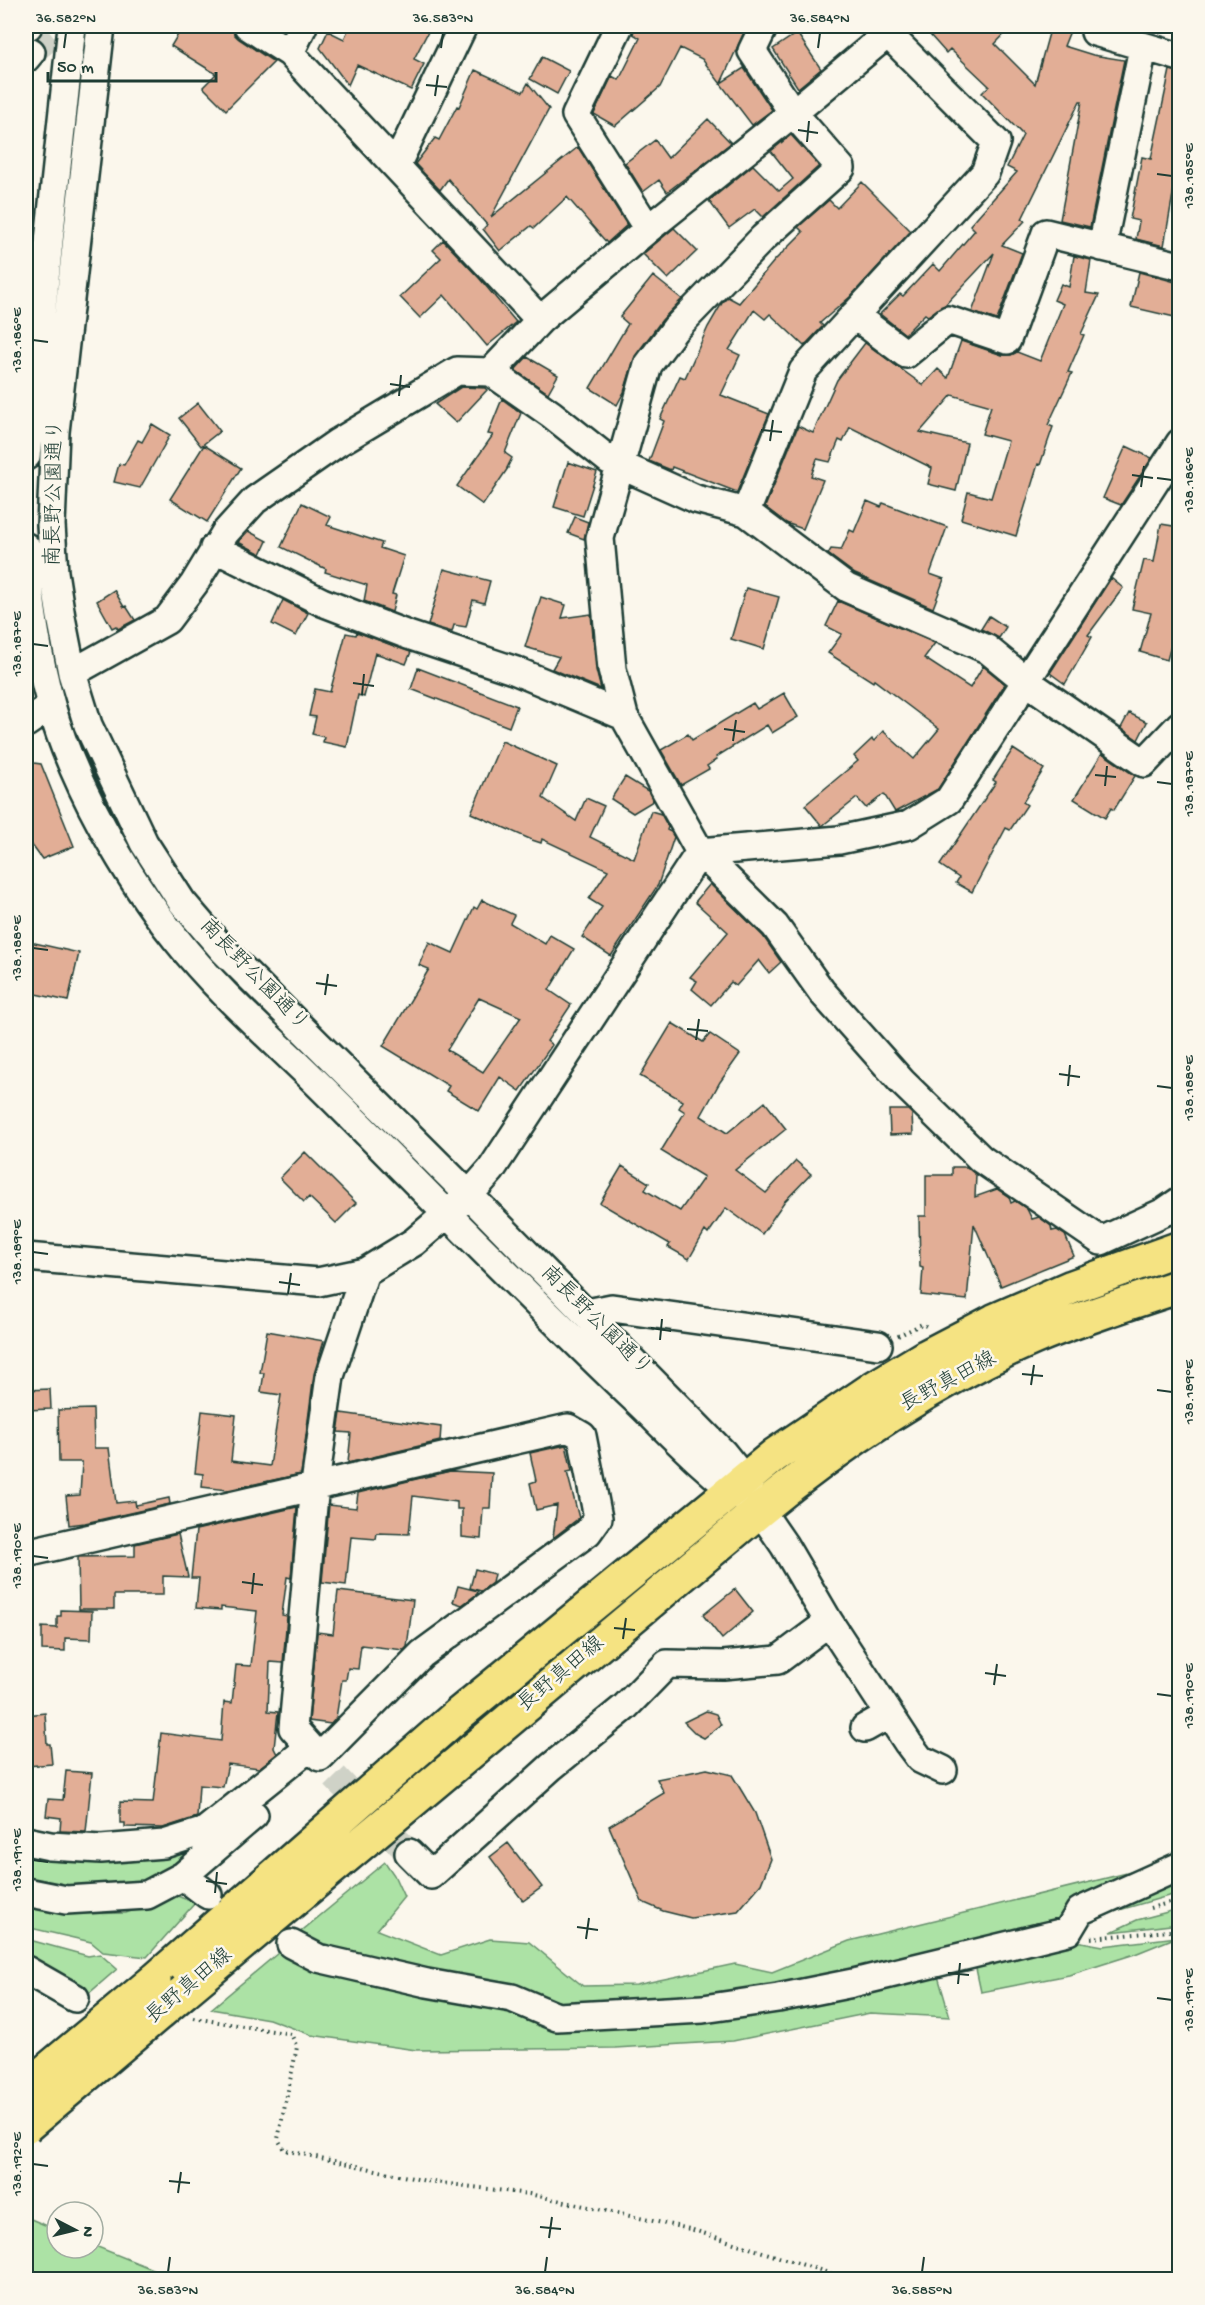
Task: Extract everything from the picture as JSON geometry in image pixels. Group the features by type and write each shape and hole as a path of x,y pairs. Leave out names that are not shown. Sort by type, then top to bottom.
{"main road":[{"name":"長野真田線","path":"26,2088 153,1981 459,1714 738,1484 815,1428 927,1356 994,1321 1072,1287 1179,1248"},
{"name":"長野真田線","path":"26,2126 187,2004 795,1481 869,1428 959,1375 1033,1338 1179,1286"}],"street":[{"name":"南長野公園通り","path":"26,456 72,26"},
{"name":"南長野公園通り","path":"101,26 55,432 51,525 60,617 72,673 88,725 112,780 144,843 182,902 224,951 470,1195 716,1445 738,1484"},
{"path":"248,26 290,53 540,320"},
{"path":"290,53 303,26"},
{"path":"396,166 463,26"},
{"path":"619,26 576,114 648,229"},
{"path":"764,26 752,51 793,113 841,168 763,238 675,329 648,365 600,538 612,669 624,716 700,852 775,926 822,993 902,1082 981,1160 1101,1241 1164,1212 1179,1201"},
{"path":"491,372 540,320 892,29 996,142 986,173 803,371 746,512"},
{"path":"1093,36 1179,57"},
{"path":"1102,247 1143,48"},
{"path":"855,315 906,354 948,320 1007,340 1046,233 1179,266"},
{"path":"72,673 167,620 194,584 214,548 255,500 337,443 457,371 491,372 551,414 609,460 696,500 746,512 847,588 987,649 1026,681 1144,763 1179,725"},
{"path":"700,852 839,840 909,825 949,800 1179,442"},
{"name":"南長野公園通り","path":"26,547 34,625 51,706 83,789 138,886 175,938 221,991 563,1330 738,1484 760,1510"},
{"path":"214,548 322,602 408,635 516,671 624,716"},
{"path":"26,723 51,706"},
{"path":"26,1257 318,1282 365,1272 414,1242 470,1195 491,1170 700,852"},
{"path":"322,1760 293,1728 315,1484 330,1376 365,1272"},
{"path":"587,1313 612,1308 878,1345"},
{"path":"26,1552 315,1484 568,1428 582,1436 598,1518 588,1532 422,1654 322,1760 183,1876 147,1895 122,1898 66,1900 26,1892"},
{"path":"760,1510 784,1545 888,1715 920,1759 943,1770"},
{"path":"409,1853 431,1875 551,1767 625,1707 667,1664 723,1665 778,1660 829,1622"},
{"path":"865,1728 888,1715"},
{"path":"26,1841 50,1846 101,1849 164,1844 205,1832 322,1760"},
{"path":"291,1944 318,1958 427,1983 512,1998 557,2017 703,2009 778,1998 864,1980 1068,1931 1080,1911 1179,1866"},
{"path":"183,1876 208,1895"},
{"path":"26,1970 75,1998"}],"path":[{"path":"878,1345 922,1324 933,1328"},
{"path":"1068,1931 1088,1938 1179,1930"},
{"path":"187,2004 291,2034 297,2047 278,2139 284,2150 426,2181 529,2194 690,2229 851,2280"}],"green space":[{"path":"212,1839 151,1884 68,1891 26,1880 26,1856 112,1860"},
{"path":"385,1862 404,1897 377,1930 441,1955 490,1939 529,1942 583,1986 636,1985 735,1964 772,1972 849,1941 1172,1862 1061,1926 722,2001 559,2009 324,1951 298,1934"},
{"path":"1179,1877 1179,1893 1081,1921"},
{"path":"175,1895 195,1903 147,1957 103,1952 91,1942 26,1927 26,1904 63,1914 126,1913"},
{"path":"1179,1909 1179,1924 1111,1932 1137,1920"},
{"path":"1177,1937 1135,1954 1069,1975 981,1992 975,1964 1060,1938 1103,1946"},
{"path":"26,1939 88,1956 100,1954 117,1969 88,1994 26,1963"},
{"path":"278,1953 344,1974 498,2006 556,2028 938,1976 950,2017 870,2013 733,2041 615,2048 416,2050 311,2035 269,2019 211,2009"},
{"path":"26,2217 45,2225 45,2260 105,2260 105,2250 177,2279 26,2279"}],"building":[{"path":"183,26 232,26 234,34 239,39 274,62 226,110 203,87 216,74 171,46"},
{"path":"350,26 431,26 414,59 424,64 411,90 357,65 348,85 320,48 328,31 344,39"},
{"path":"635,26 747,26 721,83 744,68 772,110 752,125 702,59 680,48 660,87 615,126 594,114 612,76 619,80 640,38 633,34"},
{"path":"922,26 1012,26 995,44 1035,84 1051,26 1072,26 1064,46 1093,55 1124,60 1090,227 1060,220 1082,101 1080,101 1022,219 1025,221 1002,245 1022,253 997,320 972,312 994,253 945,305 928,316 925,314 905,334 880,314 900,294 903,296 933,264 940,271 975,230 970,225 1017,172 1007,167 1023,135 982,93 989,86 950,49 946,53"},
{"path":"797,33 821,69 798,88 773,49"},
{"path":"542,57 569,71 557,94 530,79"},
{"path":"475,70 523,92 528,83 549,109 491,217 578,147 627,225 607,243 567,197 534,228 531,226 500,251 483,229 487,225 448,179 440,190 415,164 435,138 439,140 457,106 459,107"},
{"path":"1170,70 1179,72 1179,160 1164,246 1136,239 1139,221 1130,219 1142,157 1151,159"},
{"path":"708,119 731,143 667,192 659,180 643,192 625,163 655,140 668,158"},
{"path":"791,135 819,166 763,217 755,209 729,228 709,201 753,165 779,191 793,179 771,151"},
{"path":"862,182 911,231 850,297 820,323 823,326 804,346 770,314 765,319 754,310 729,350 740,355 721,395 769,414 737,492 672,467 671,470 649,461 664,421 660,419 680,376 685,378 708,327 722,303 728,297 739,303 775,260 803,232 798,227 829,200 837,208"},
{"path":"674,228 697,251 668,279 643,254"},
{"path":"443,240 516,322 487,346 444,295 420,318 400,297 441,258 433,250"},
{"path":"1074,256 1091,260 1086,293 1099,295 1081,334 1084,335 1068,372 1072,373 1048,425 1053,427 1040,465 1038,464 1016,536 961,519 968,492 991,498 1008,441 982,434 991,406 952,395 920,432 967,443 956,491 928,484 932,468 850,427 843,442 839,440 830,462 817,459 811,476 823,480 803,529 786,523 765,507 798,426 813,433 837,380 865,343 923,385 938,369 948,378 961,341 1002,355 1017,352 1040,361 1063,304 1054,300 1061,284 1069,287"},
{"path":"1139,272 1179,283 1179,318 1131,307"},
{"path":"653,276 682,299 662,320 635,356 624,392 617,405 590,388 628,324 620,317"},
{"path":"527,357 558,375 548,393 515,370"},
{"path":"461,387 487,390 456,423 435,404"},
{"path":"502,399 521,413 505,453 512,458 508,468 483,505 457,486 493,435 488,434"},
{"path":"198,403 220,431 201,446 179,418"},
{"path":"152,424 170,435 140,488 114,482 119,464 124,465 138,440 142,442"},
{"path":"204,445 241,468 207,522 170,499"},
{"path":"1126,446 1152,458 1121,505 1103,498"},
{"path":"568,462 597,472 583,516 554,507"},
{"path":"867,501 881,507 883,503 947,527 930,574 944,579 933,608 855,574 828,554 831,549 841,550 850,530 854,532"},
{"path":"302,503 331,517 327,525 382,543 380,548 404,556 392,594 396,595 392,612 364,601 367,585 325,572 326,569 281,547"},
{"path":"575,517 588,522 584,539 568,533"},
{"path":"1161,524 1179,527 1179,639 1173,638 1167,660 1140,652 1151,613 1132,609 1144,560 1154,562"},
{"path":"248,531 267,541 261,554 238,542"},
{"path":"444,569 490,581 484,603 473,600 466,627 454,625 452,632 428,625"},
{"path":"1111,578 1123,588 1088,635 1092,637 1065,684 1050,673"},
{"path":"746,588 779,597 764,649 731,639"},
{"path":"114,590 135,620 118,629 116,626 112,628 97,601"},
{"path":"541,597 566,605 562,618 591,614 596,670 601,689 552,669 559,657 525,647"},
{"path":"283,600 308,613 296,636 272,624"},
{"path":"838,601 935,643 924,658 970,688 983,666 1005,684 938,789 895,812 884,794 866,808 857,798 822,826 805,805 858,761 854,756 872,739 874,741 883,731 914,759 939,729 874,680 873,682 828,653 842,634 826,626"},
{"path":"989,616 1006,627 999,638 981,629"},
{"path":"357,632 411,652 406,664 375,653 364,697 358,695 347,747 323,742 324,737 312,734 316,717 309,716 315,689 330,692 346,633 356,635"},
{"path":"418,668 517,706 509,727 411,689"},
{"path":"784,693 798,717 772,733 767,725 716,757 717,759 707,766 709,769 681,785 661,750 688,734 692,740 753,703 757,709"},
{"path":"1129,713 1147,722 1138,740 1121,728"},
{"path":"502,741 557,766 543,798 576,821 586,798 604,806 590,837 634,859 651,811 661,814 668,827 667,830 674,837 658,885 611,956 582,937 602,907 589,899 608,870 542,839 541,843 532,840 471,813"},
{"path":"1013,749 1044,769 1023,802 1027,805 1010,830 1006,828 972,892 956,883 959,878 940,865 996,782 993,780"},
{"path":"1102,753 1135,776 1114,810 1111,808 1105,818 1074,799"},
{"path":"26,762 41,764 74,846 42,859 26,837"},
{"path":"625,777 648,791 653,801 633,813 611,799"},
{"path":"710,884 763,936 781,962 769,973 759,960 736,986 731,982 711,1005 692,989 697,981 690,977 728,932 695,902"},
{"path":"482,900 514,915 510,923 545,944 550,935 574,949 549,990 571,1005 547,1041 552,1045 520,1091 500,1077 479,1111 446,1091 449,1086 383,1046 429,969 419,965 429,942 453,953 474,907 477,909","holes":["479,998 521,1017 483,1072 447,1050"]},
{"path":"26,941 79,953 68,1001 26,992"},
{"path":"672,1023 703,1042 710,1034 740,1054 720,1082 701,1116 727,1133 765,1102 786,1129 735,1170 766,1193 796,1161 811,1174 784,1202 762,1234 726,1208 708,1234 705,1231 689,1259 668,1247 670,1244 600,1203 622,1166 649,1183 645,1190 680,1211 704,1177 661,1151 685,1112 679,1108 683,1101 640,1076"},
{"path":"889,1110 908,1110 912,1114 913,1134 890,1135"},
{"path":"305,1152 356,1203 336,1223 309,1197 304,1202 280,1178"},
{"path":"952,1167 967,1167 976,1175 975,1197 997,1189 1009,1197 1011,1203 1015,1201 1027,1209 1032,1219 1039,1217 1051,1226 1052,1231 1057,1230 1065,1235 1074,1256 1001,1286 974,1224 967,1300 921,1295 923,1268 920,1267 919,1216 926,1216 926,1175 952,1175"},
{"path":"267,1331 324,1341 314,1374 301,1474 228,1490 202,1487 203,1474 195,1473 202,1411 236,1415 231,1461 270,1466 281,1395 261,1392 264,1373 260,1373"},
{"path":"50,1389 51,1409 26,1410 26,1390"},
{"path":"93,1409 94,1448 109,1448 116,1503 135,1501 136,1508 136,1505 169,1498 170,1504 69,1525 66,1496 80,1495 82,1462 59,1462 58,1410"},
{"path":"341,1413 441,1427 440,1441 348,1463 351,1433 338,1432"},
{"path":"566,1445 572,1471 567,1472 579,1518 553,1538 557,1505 536,1510 530,1483 536,1481 530,1453"},
{"path":"450,1471 492,1473 490,1508 483,1508 481,1539 462,1537 462,1509 457,1509 457,1502 413,1496 409,1534 377,1533 376,1539 351,1537 346,1585 322,1582 329,1505 356,1508 358,1493"},
{"path":"297,1507 291,1578 287,1577 282,1615 287,1616 283,1663 270,1662 268,1711 278,1712 274,1748 277,1754 259,1768 228,1764 223,1787 199,1785 197,1817 163,1828 125,1827 125,1823 120,1823 120,1802 153,1803 161,1733 221,1741 224,1702 232,1703 236,1665 251,1666 257,1611 221,1607 221,1610 196,1608 199,1578 191,1578 196,1530"},
{"path":"178,1534 188,1577 163,1576 163,1595 114,1595 114,1609 79,1609 78,1557 135,1556 135,1544"},
{"path":"475,1569 494,1574 492,1583 481,1591 470,1588"},
{"path":"458,1586 478,1591 477,1594 462,1605 453,1602"},
{"path":"735,1589 753,1612 722,1639 703,1615"},
{"path":"338,1591 413,1600 407,1647 404,1650 361,1645 358,1669 348,1668 346,1680 342,1680 336,1718 331,1724 309,1721 317,1632 333,1634"},
{"path":"61,1610 92,1611 91,1639 65,1638 65,1651 42,1650 42,1627 57,1628 57,1616 61,1616"},
{"path":"706,1711 716,1714 721,1725 704,1738 696,1734 684,1722"},
{"path":"45,1713 47,1744 50,1744 52,1764 26,1766 26,1715"},
{"path":"707,1769 732,1775 755,1813 771,1859 761,1884 738,1911 691,1918 663,1911 642,1902 609,1826 664,1793 657,1779"},
{"path":"66,1771 92,1773 86,1832 60,1831 61,1818 46,1816 48,1799 63,1800"},
{"path":"508,1843 542,1887 523,1901 490,1857"}],"tunnel":[{"path":"31,52 64,26"},
{"path":"335,1777 409,1853"}]}
